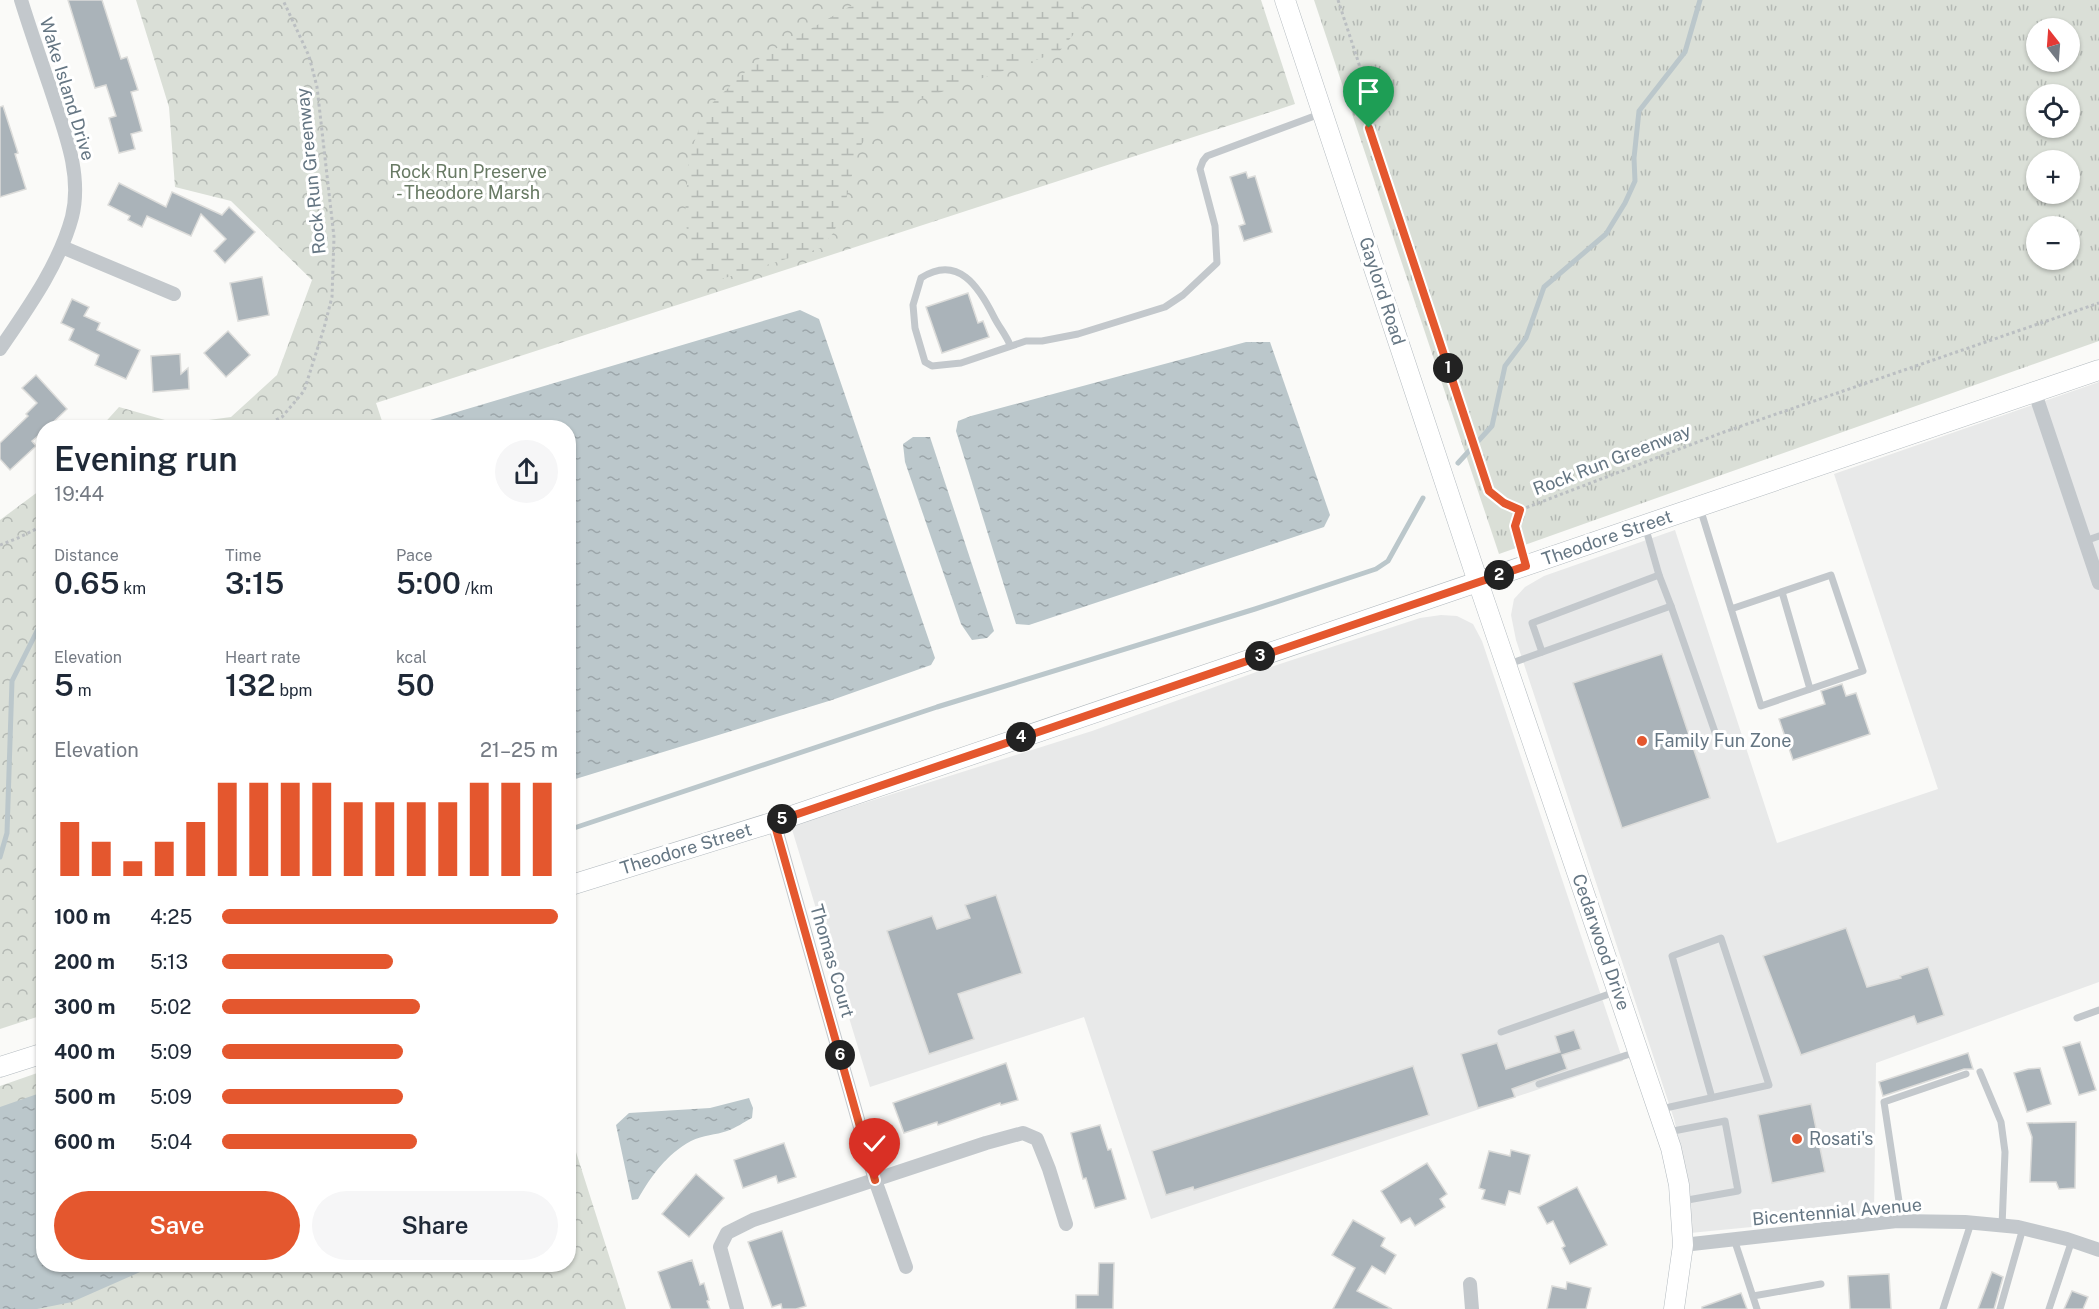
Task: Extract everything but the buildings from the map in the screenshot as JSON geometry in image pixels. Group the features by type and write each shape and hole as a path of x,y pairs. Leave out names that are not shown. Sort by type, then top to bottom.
{"street":[{"name":"Wake Island Drive","path":"0,349 30,304 62,247 73,214 75,178 68,142 21,0"},
{"name":"Gaylord Road","path":"1285,0 1478,582"},
{"path":"62,247 174,294"},
{"name":"Theodore Street","path":"576,884 774,822 2099,370"},
{"path":"2035,393 2099,583"},
{"name":"Cedarwood Drive","path":"1478,582 1658,1110 1677,1176 1683,1245 1674,1309"},
{"name":"Thomas Court","path":"774,822 875,1180 906,1267"},
{"path":"0,1067 36,1056"},
{"path":"737,1309 720,1247 727,1233 753,1220 986,1143 1023,1133 1037,1139 1066,1224"},
{"name":"Bicentennial Avenue","path":"1683,1245 1902,1221 1971,1223 2023,1228 2072,1240 2099,1250"},
{"path":"1470,1284 1472,1309"}],"lane":[{"path":"1010,345 1004,330 995,320 978,288 965,276 945,269 932,271 921,278 913,305 915,328 925,362 932,366 950,365 1010,345 1051,339 1116,323 1166,307 1217,263 1215,226 1200,169 1207,156 1323,113"},
{"path":"1700,507 1731,609 1761,706 1863,671 1831,575 1731,609"},
{"path":"1645,525 1659,575 1716,735"},
{"path":"2085,541 2099,536"},
{"path":"1542,652 1532,623 1659,575"},
{"path":"1782,592 1810,689"},
{"path":"1507,665 1671,606"},
{"path":"1658,1110 1712,1098 1769,1085 1721,938 1672,956 1712,1098"},
{"path":"1502,1032 1617,991"},
{"path":"2077,1018 2099,1010"},
{"path":"1539,1084 1638,1051"},
{"path":"1980,1072 2001,1122 2005,1152 2002,1226"},
{"path":"1902,1221 1884,1102 1966,1074"},
{"path":"1665,1132 1725,1120 1738,1191 1680,1202"},
{"path":"1943,1309 1971,1223"},
{"path":"2000,1309 2023,1228"},
{"path":"1734,1239 1757,1309"},
{"path":"2049,1309 2072,1240"},
{"path":"1753,1296 1821,1284"}],"path":[{"name":"Rock Run Greenway","path":"276,420 282,417 304,391 324,328 332,297 334,237 317,87 309,56 283,0"},
{"name":"Rock Run Greenway","path":"1338,0 1359,64 1369,128 1489,491 1504,503 1520,510 1724,432 2099,303"},
{"path":"1520,510 1515,526 1526,566"},
{"path":"0,545 36,529"}],"shaded area":[{"path":"2099,382 2099,982 1876,1063 1874,1215 1690,1233 1687,1174 1674,1119 1516,640 1511,615 1514,599 1525,587 1544,576 1675,530 1777,843 1938,789 1834,474"},
{"path":"1441,615 1457,616 1473,624 1482,641 1623,1061 1151,1219 1084,1017 870,1087 791,826 1092,731 1262,670 1420,618"}],"green space":[{"name":"Rock Run Preserve - Theodore Marsh","path":"136,0 1261,0 1295,104 376,403 382,420 209,420 231,417 277,375 312,280 231,201 175,187 169,107"},
{"path":"861,0 1081,0 1083,23 1059,52 912,102 875,124 858,150 846,200 834,232 821,248 712,282 691,264 685,214 689,156 707,108 761,57"},
{"path":"1314,0 2099,0 2099,341 1499,554"},
{"name":"Rock Run Preserve - Theodore Marsh","path":"119,407 165,420 107,420"},
{"path":"36,493 36,1017 0,1029 0,520"},
{"path":"36,1073 36,1272 576,1272 576,1152 626,1309 0,1309 0,1086"}],"water":[{"path":"800,310 819,319 935,658 931,665 832,700 576,779 576,420 430,420"},
{"path":"1246,342 1270,342 1330,515 1324,527 1029,625 1016,624 956,431 958,421"},
{"path":"913,437 930,437 994,631 987,638 972,640 961,624 905,462 903,444"},
{"path":"36,1094 36,1272 140,1272 72,1302 37,1309 0,1309 0,1107"},
{"path":"749,1098 753,1108 752,1118 730,1130 696,1139 682,1146 660,1166 638,1199 632,1200 616,1125 629,1113 710,1108"}],"waterway":[{"path":"1458,463 1492,426 1505,366 1526,338 1544,287 1606,234 1625,203 1635,181 1634,158 1639,111 1685,52 1700,0"},
{"path":"576,827 937,707 1255,609 1376,569 1388,561 1423,498"},
{"path":"0,857 7,833 12,681 36,633"}],"place":[{"name":"Family Fun Zone","path":"1642,741"},
{"name":"Rosati's","path":"1797,1139"}],"route":[{"path":"875,1180 774,822 1526,566 1515,526 1520,510 1504,503 1489,491 1369,128"}]}
